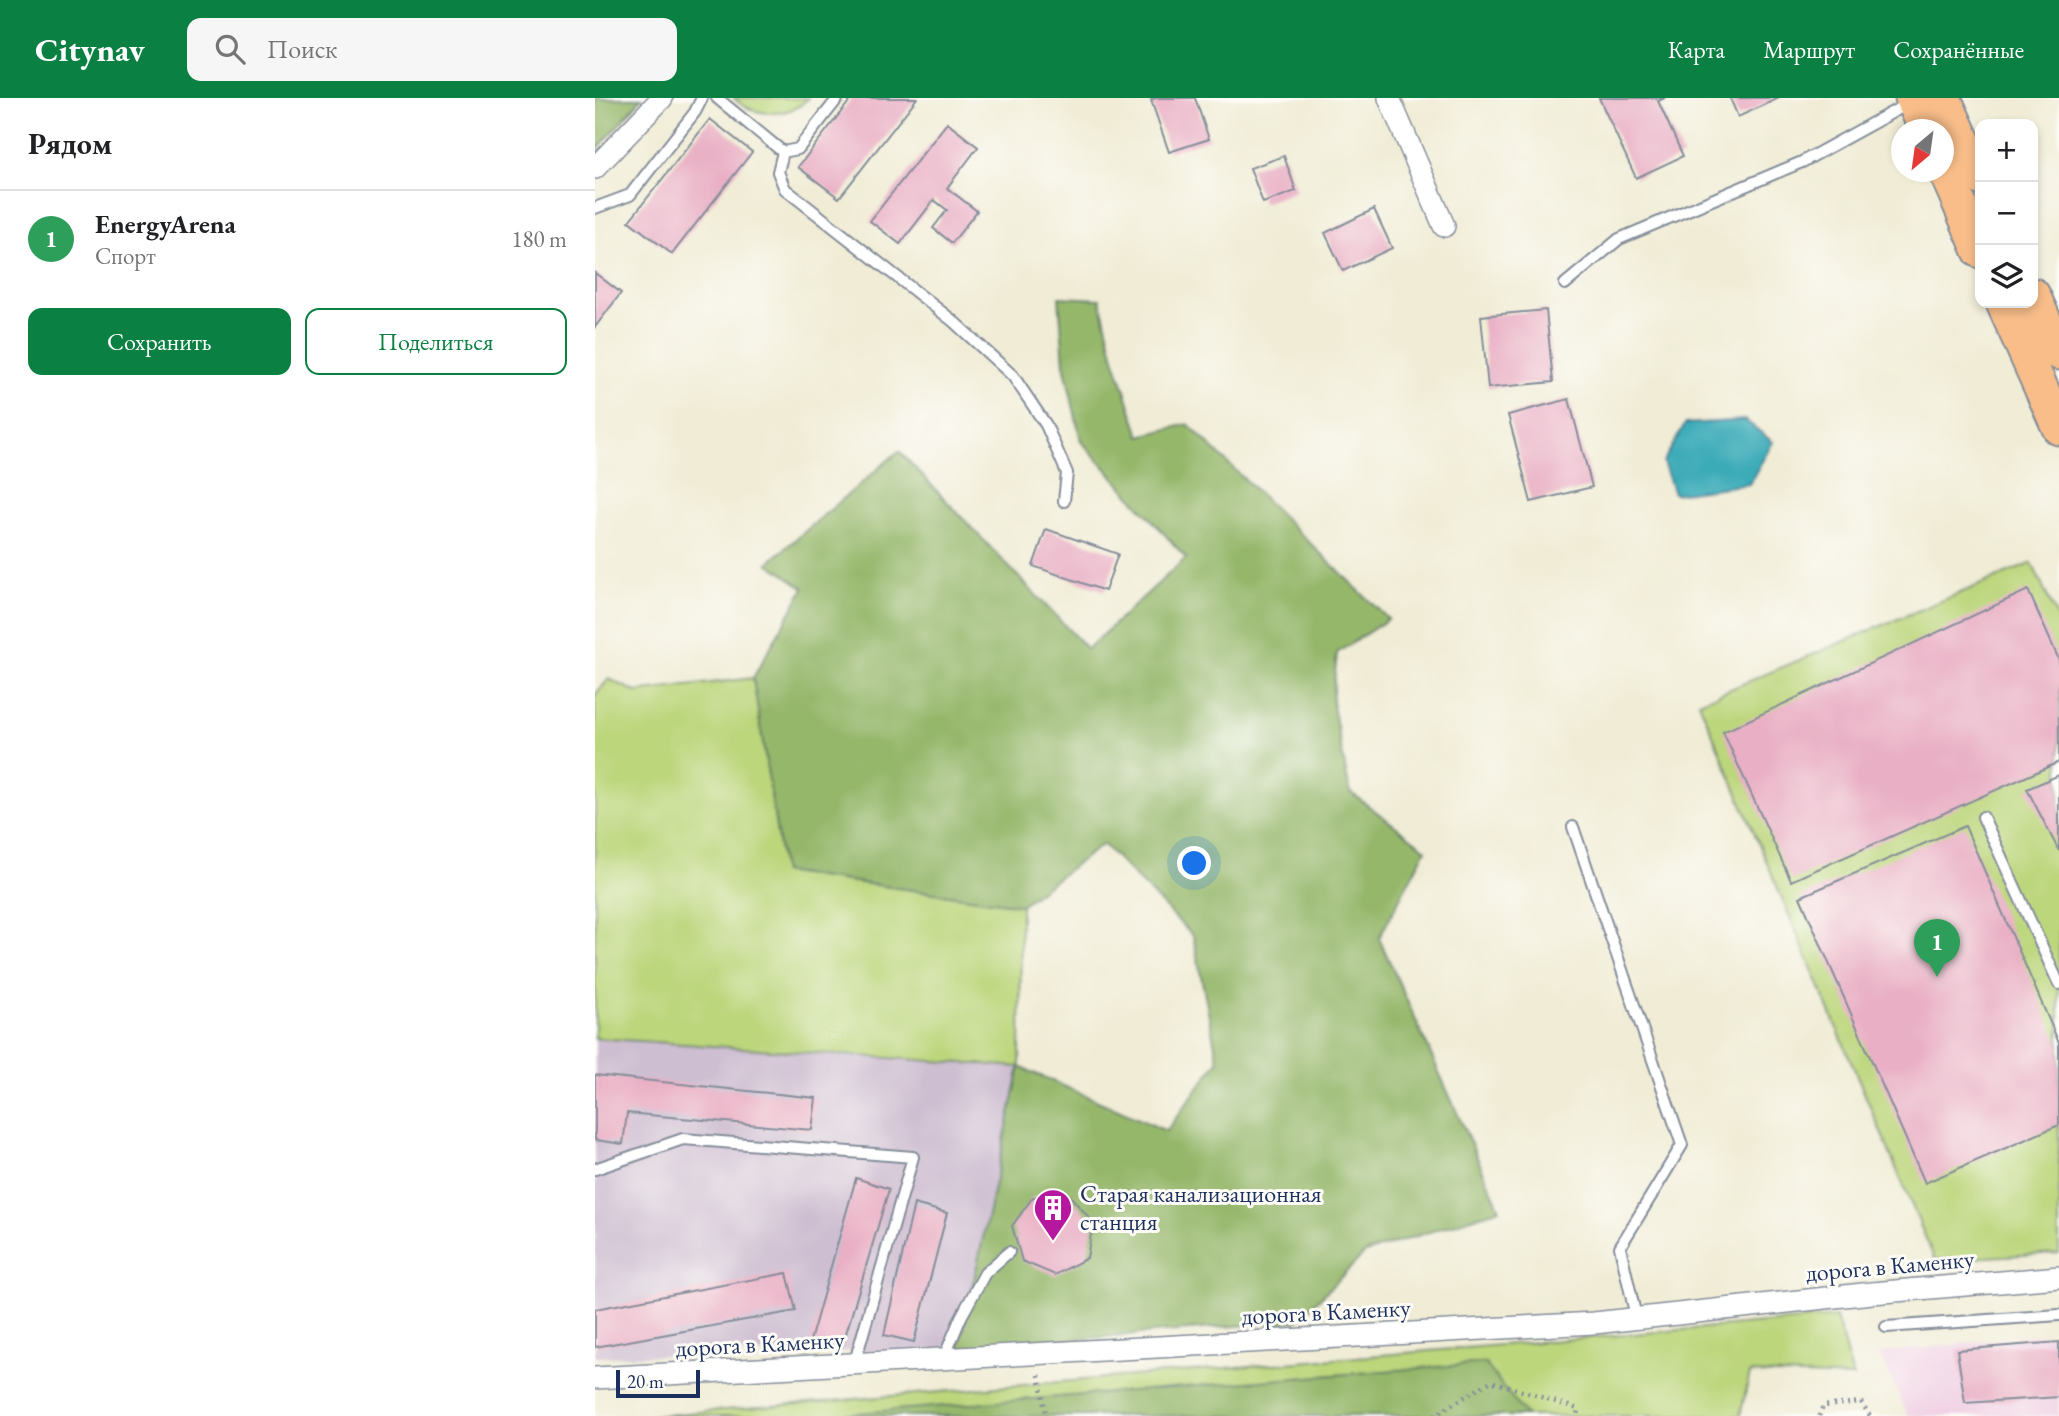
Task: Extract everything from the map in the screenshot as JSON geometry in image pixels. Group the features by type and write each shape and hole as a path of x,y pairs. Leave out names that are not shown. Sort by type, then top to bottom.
{"main road":[{"path":"1924,106 1975,172"},
{"path":"1950,182 1977,245"},
{"path":"2038,306 2059,354"},
{"path":"2005,308 2059,428"}],"street":[{"path":"595,168 662,98"},
{"path":"1389,98 1444,226"},
{"name":"дорога в Каменку","path":"595,1379 1594,1323 1872,1293 2059,1277"}],"lane":[{"path":"595,208 630,195 695,112 702,98"},
{"path":"717,98 783,152"},
{"path":"783,152 798,149 838,98"},
{"path":"1566,284 1619,239 1802,162 1924,106"},
{"path":"783,152 778,172 785,190 953,321 1013,376 1046,425 1067,473 1063,501"},
{"path":"1983,817 2059,984"},
{"path":"1573,827 1682,1145 1620,1247 1636,1317"},
{"path":"595,1169 683,1139 913,1157 854,1365"},
{"path":"943,1360 961,1317 985,1273 1009,1252"},
{"path":"1886,1327 2059,1315"}],"path":[{"path":"1036,1355 1046,1416"},
{"path":"1434,1416 1491,1381 1578,1409 1577,1416"},
{"path":"1819,1416 1823,1406 1861,1402 1870,1416"}],"shaded area":[{"path":"595,1038 1020,1067 959,1349 595,1357"},
{"path":"2059,1333 2059,1416 1908,1416 1879,1353"}],"green space":[{"path":"595,98 642,98 595,152"},
{"path":"734,98 808,98 792,110 771,113 750,109"},
{"path":"1059,297 1100,299 1114,358 1140,436 1188,424 1388,619 1337,653 1332,701 1350,792 1426,849 1379,938 1500,1209 1365,1253 1297,1321 959,1349 1020,1067 1166,1131 1218,1061 1193,936 1103,844 1021,905 783,872 753,678 804,588 768,563 899,451 1087,649 1186,558 1081,441 1064,364"},
{"path":"2032,563 2059,622 2059,1253 1935,1260 1699,702"},
{"path":"753,678 783,872 1021,905 1020,1067 595,1038 595,695 609,679 636,692"},
{"path":"1836,1317 1853,1377 1750,1373 1740,1416 652,1416"},
{"path":"1485,1363 1526,1416 819,1416"}],"water":[{"path":"1745,420 1773,442 1749,484 1674,494 1663,462 1685,424"}],"building":[{"path":"852,98 917,98 839,198 798,167"},
{"path":"1195,98 1209,139 1169,152 1151,100"},
{"path":"1599,98 1665,98 1658,101 1683,156 1636,178"},
{"path":"1730,98 1779,98 1738,117"},
{"path":"710,119 752,152 672,254 629,221"},
{"path":"947,123 978,147 947,188 977,211 952,243 933,228 947,210 934,200 900,244 870,221"},
{"path":"1284,156 1296,191 1263,203 1250,168"},
{"path":"1374,209 1392,248 1343,271 1325,233"},
{"path":"595,273 621,293 595,327"},
{"path":"1546,310 1553,382 1488,388 1481,316"},
{"path":"1569,399 1592,487 1531,502 1508,415"},
{"path":"1046,529 1118,554 1105,591 1033,566"},
{"path":"2028,590 2059,660 2059,762 1791,881 1723,732"},
{"path":"2059,775 2059,851 2027,789"},
{"path":"1965,826 2059,1043 2059,1125 1925,1183 1800,897"},
{"path":"595,1075 816,1098 812,1130 627,1113 623,1144 595,1140"},
{"path":"856,1178 889,1189 842,1347 810,1341"},
{"name":"Старая канализационная станция","path":"1069,1195 1093,1222 1087,1258 1055,1275 1022,1261 1012,1226 1033,1197"},
{"path":"914,1204 947,1213 914,1342 884,1335"},
{"path":"787,1273 796,1311 595,1347 595,1309"},
{"path":"2059,1342 2059,1397 1965,1403 1957,1350"}],"place":[{"name":"EnergyArena","path":"1937,977"},
{"name":"Старая канализационная станция","path":"1053,1242"}]}
